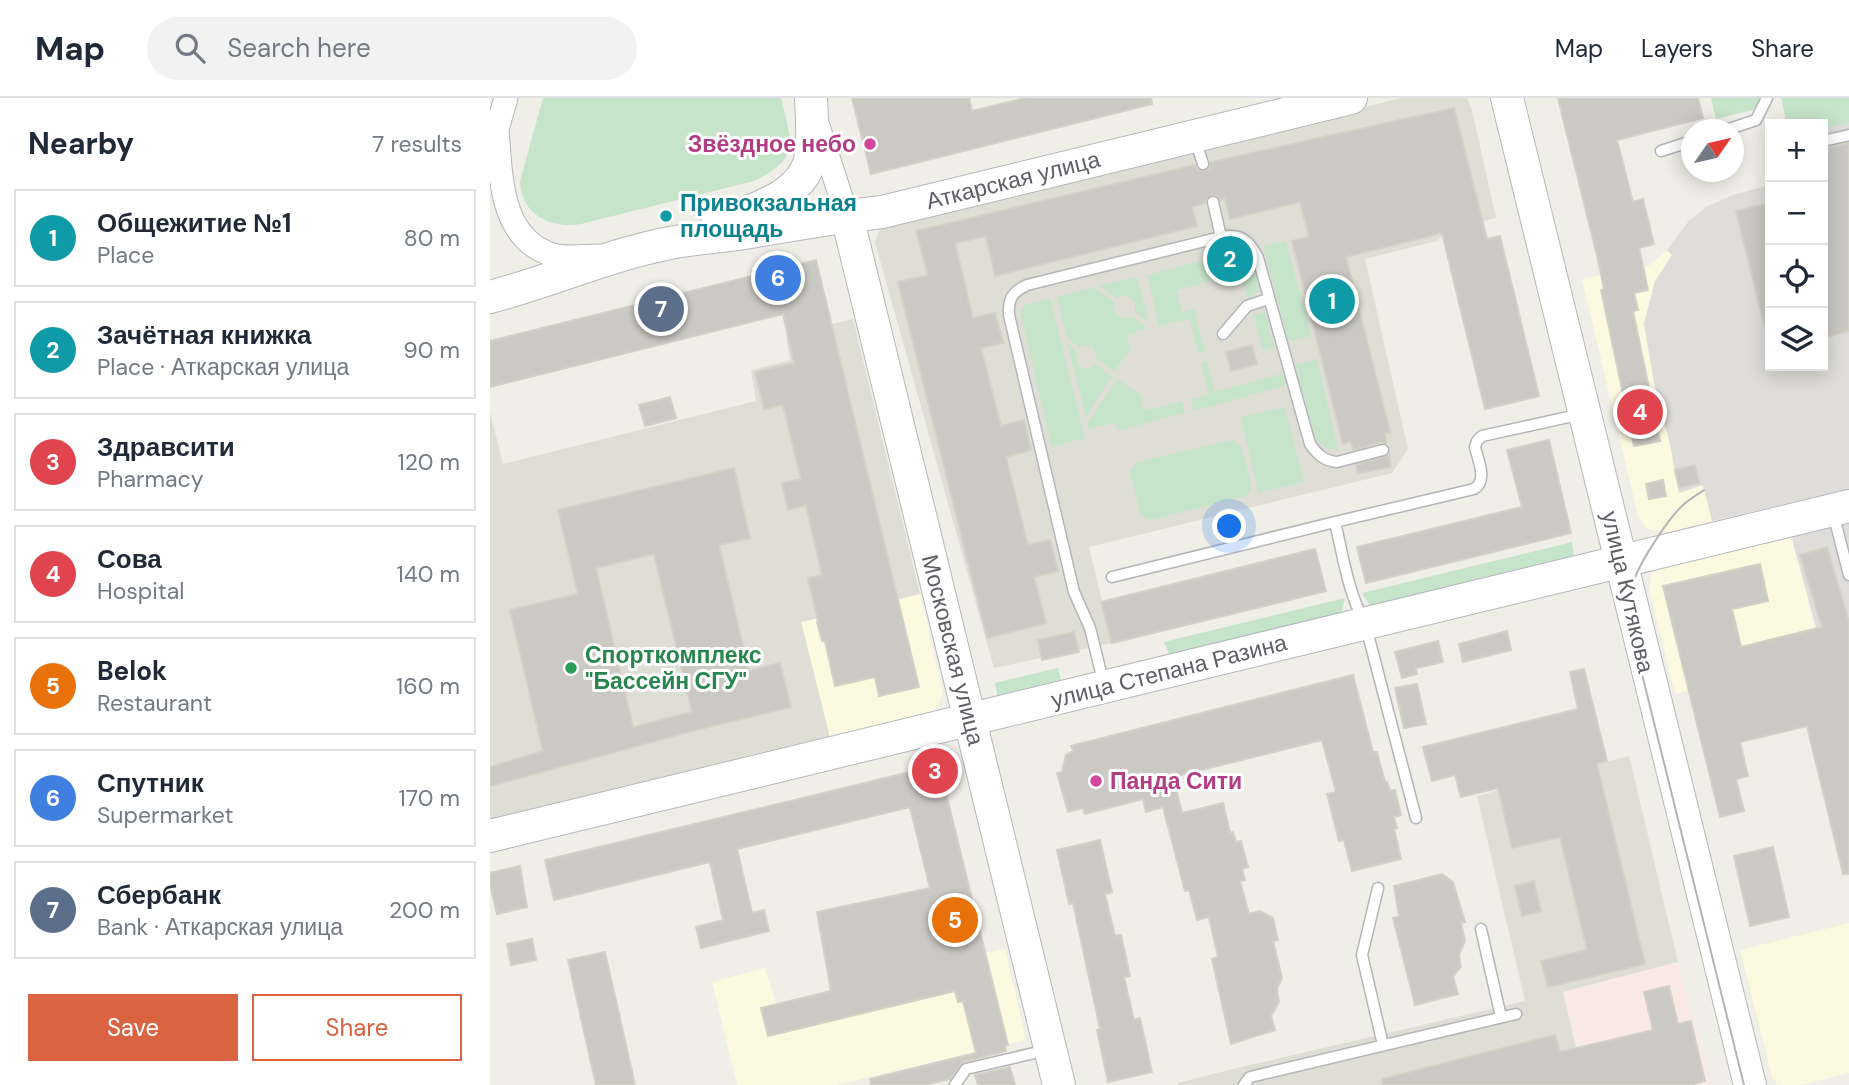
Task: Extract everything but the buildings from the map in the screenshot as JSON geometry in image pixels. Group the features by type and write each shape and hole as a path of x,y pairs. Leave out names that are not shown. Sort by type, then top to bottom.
{"street":[{"path":"506,98 494,135 510,218 528,242 554,256 614,257"},
{"name":"Аткарская улица","path":"490,297 553,279 614,257 671,243 883,212 1198,150 1351,98"},
{"name":"улица Кутякова","path":"1507,98 1750,1085"},
{"path":"811,99 847,216"},
{"name":"Аткарская улица","path":"671,243 766,204 799,181 809,163 813,143 811,99"},
{"name":"Московская улица","path":"847,216 1059,1085"},
{"name":"улица Степана Разина","path":"490,836 1841,508"}],"lane":[{"path":"1744,124 1756,120 1767,98"},
{"path":"1828,140 1849,135"},
{"path":"1661,150 1681,144"},
{"path":"1213,202 1221,237"},
{"path":"1104,687 1090,628 1074,592 1009,315 1008,302 1012,294 1027,285 1221,237 1238,236 1252,246 1258,258 1310,444 1315,452 1329,461 1337,462 1383,450"},
{"path":"1223,334 1247,306 1268,299"},
{"path":"1112,578 1474,489 1482,480 1475,447 1482,436 1584,413"},
{"path":"1841,508 1849,575"},
{"path":"1335,522 1416,818"},
{"path":"1378,888 1362,955 1382,1045"},
{"path":"1480,929 1502,1017"},
{"path":"1244,1085 1250,1077 1516,1014"},
{"path":"955,1085 966,1069 1050,1049"}],"shaded area":[{"path":"1401,98 1467,98 1496,218 1447,231 1437,241 1365,259 1408,449 1392,473 1089,547 1112,643 994,668 875,242 880,229"},
{"path":"1849,123 1849,489 1712,521 1703,485 1679,493 1644,324 1655,281 1672,255 1667,250 1688,222 1706,207 1733,195 1765,186 1765,371 1828,371 1828,128"},
{"path":"1667,250 1672,255 1655,281 1644,324 1679,492 1703,485 1712,521 1665,533 1647,529 1638,516 1582,279 1650,265"},
{"path":"853,319 920,594 801,622 830,738 490,820 490,412 503,464 756,401 751,370 790,360 786,335"},
{"path":"1849,521 1849,748 1791,535"},
{"path":"1791,535 1815,628 1818,628 1827,657 1675,694 1649,587 1652,573 1661,566"},
{"path":"920,594 943,691 938,706 931,714 830,738 801,622"},
{"path":"1629,756 1678,962 1564,992 1585,1085 1178,1085 1233,1069 1525,1001 1477,796"},
{"path":"1849,923 1849,1073 1801,1085 1779,1085 1773,1079 1740,950"},
{"path":"1005,948 1026,1040 836,1085 737,1085 712,982 765,968 776,1004"},
{"path":"1678,962 1711,1085 1585,1085 1563,992"}],"green space":[{"path":"543,98 781,98 790,148 780,164 754,181 581,224 549,222 532,211 526,203 520,181"},
{"path":"1711,98 1762,100 1753,110 1716,119"},
{"path":"1781,98 1849,98 1849,123 1828,128 1828,119 1786,119"},
{"path":"1286,241 1311,336 1294,341 1288,339 1263,246"},
{"path":"1240,251 1252,261 1259,281 1255,294 1248,299 1241,273 1177,290 1182,312 1194,309 1205,352 1199,354 1189,319 1159,326 1147,275"},
{"path":"1137,277 1149,322 1135,312 1135,304 1131,298 1122,295 1116,298 1099,285"},
{"path":"1093,287 1114,302 1113,309 1118,316 1132,316 1147,328 1127,335 1130,349 1115,371 1097,359 1093,347 1079,348 1066,336 1057,297"},
{"path":"1050,298 1085,438 1052,447 1020,312 1025,305"},
{"path":"1265,312 1274,347 1263,350 1253,315"},
{"path":"1067,342 1077,352 1076,360 1081,368 1095,364 1112,376 1086,417"},
{"path":"1317,359 1338,450 1326,448 1316,440 1295,365"},
{"path":"1207,362 1215,392 1284,373 1287,385 1194,411 1191,399 1208,394 1201,363"},
{"path":"1117,379 1140,394 1144,411 1182,401 1185,413 1117,431 1115,423 1089,429 1088,423"},
{"path":"1285,407 1304,482 1258,493 1241,417"},
{"path":"1233,440 1242,448 1252,487 1248,495 1152,520 1140,514 1130,471 1136,462"},
{"path":"1572,542 1575,560 1371,607 1362,593"},
{"path":"1345,598 1342,611 1329,620 1171,658 1164,642"},
{"path":"1058,668 1062,684 998,700 995,683"}],"tram line":[{"path":"1704,490 1676,512 1661,532 1636,576 1631,597 1633,638 1744,1085"}],"place":[{"name":"Звёздное небо","path":"870,144"},
{"name":"Привокзальная площадь","path":"666,216"},
{"name":"Зачётная книжка","path":"1230,259"},
{"name":"Спутник","path":"778,278"},
{"name":"Общежитие №1","path":"1332,301"},
{"name":"Сбербанк","path":"661,309"},
{"name":"Сова","path":"1640,412"},
{"name":"Спорткомплекс \"Бассейн СГУ\"","path":"571,668"},
{"name":"Здравсити","path":"935,771"},
{"name":"Панда Сити","path":"1096,781"},
{"name":"Belok","path":"955,920"}]}
